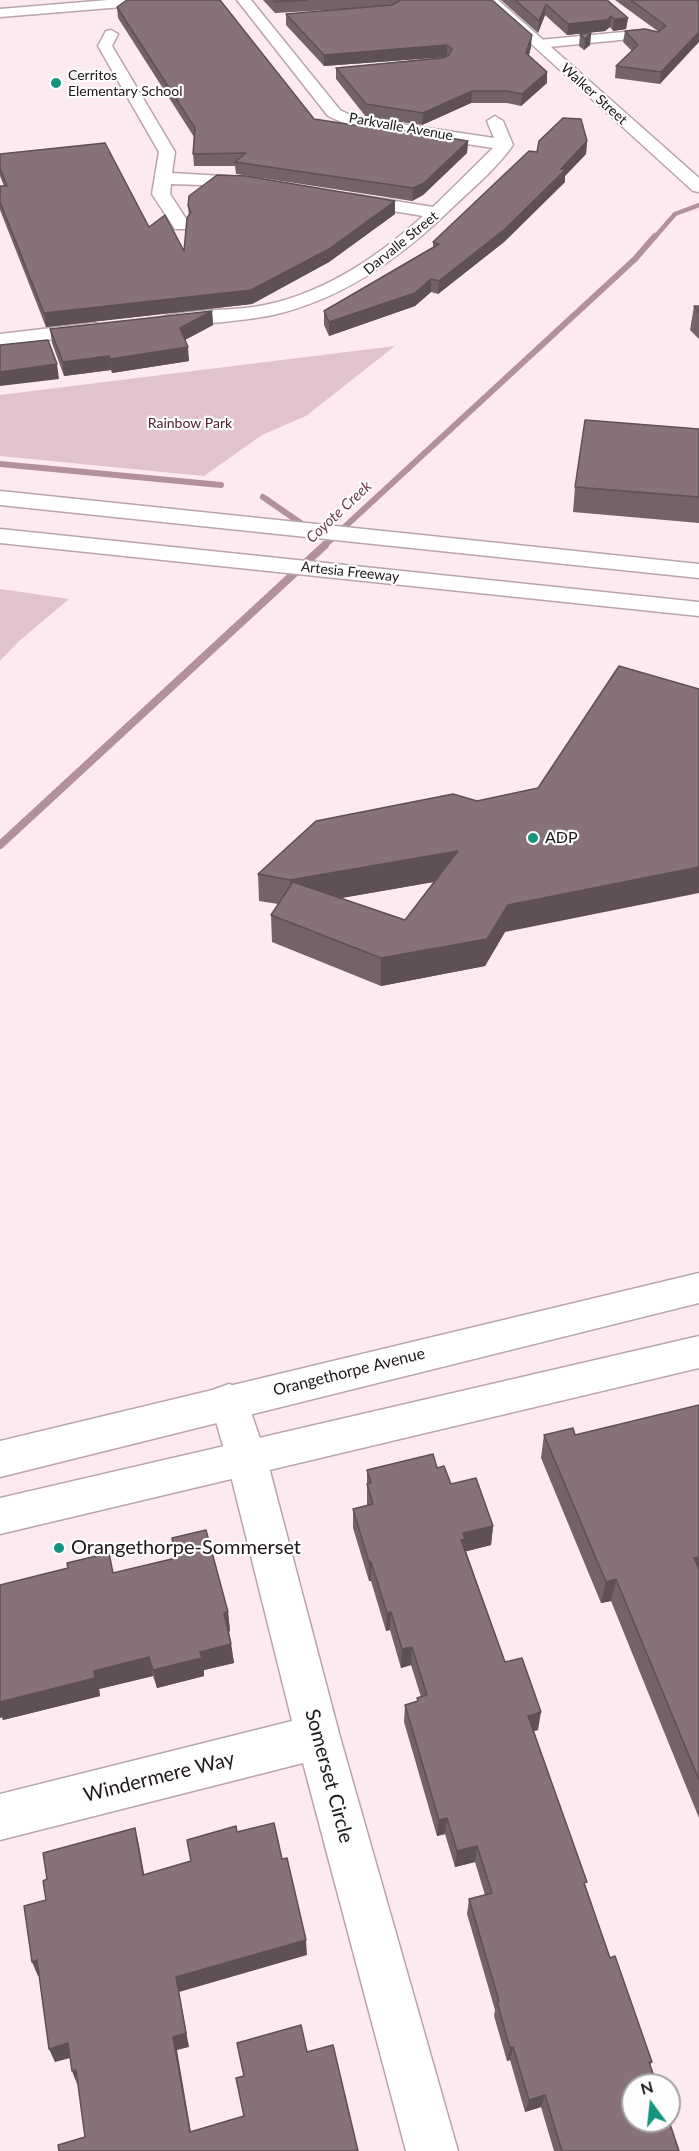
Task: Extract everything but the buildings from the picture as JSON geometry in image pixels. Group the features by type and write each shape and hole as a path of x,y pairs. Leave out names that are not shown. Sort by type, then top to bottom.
{"main road":[{"path":"0,6 68,0"},
{"path":"0,13 159,0"},
{"name":"Parkvalle Avenue","path":"244,0 334,113 351,121 505,145"},
{"name":"Walker Street","path":"490,0 699,187"},
{"path":"261,21 282,19"},
{"path":"628,20 645,34 663,41"},
{"path":"111,34 105,46 167,152 161,194 181,225"},
{"path":"539,44 645,34"},
{"path":"305,75 328,73"},
{"path":"495,121 505,145"},
{"name":"Darvalle Street","path":"146,324 260,311 302,301 363,274 438,213 505,145"},
{"path":"162,178 270,185"},
{"path":"337,197 438,213"},
{"path":"4,334 111,327"},
{"path":"0,498 699,571"},
{"name":"Artesia Freeway","path":"0,536 699,609"},
{"name":"Orangethorpe Avenue","path":"0,1459 229,1401 699,1288"},
{"path":"0,1516 246,1456 699,1352"},
{"name":"Somerset Circle","path":"229,1401 246,1456 318,1737 432,2151"},
{"name":"Windermere Way","path":"0,1818 318,1737"}],"green space":[{"name":"Rainbow Park","path":"395,346 306,416 262,435 204,476 0,456 0,395"},
{"path":"0,589 69,599 18,642 0,661"}],"waterway":[{"name":"Coyote Creek","path":"654,238 675,214 699,205"},
{"name":"Coyote Creek","path":"324,546 635,259 655,236"},
{"path":"0,464 221,485"},
{"path":"263,497 308,528"},
{"name":"Coyote Creek","path":"0,845 325,545"}],"place":[{"name":"Cerritos Elementary School","path":"56,83"},
{"name":"ADP","path":"533,838"},
{"name":"Orangethorpe-Sommerset","path":"59,1548"}]}
